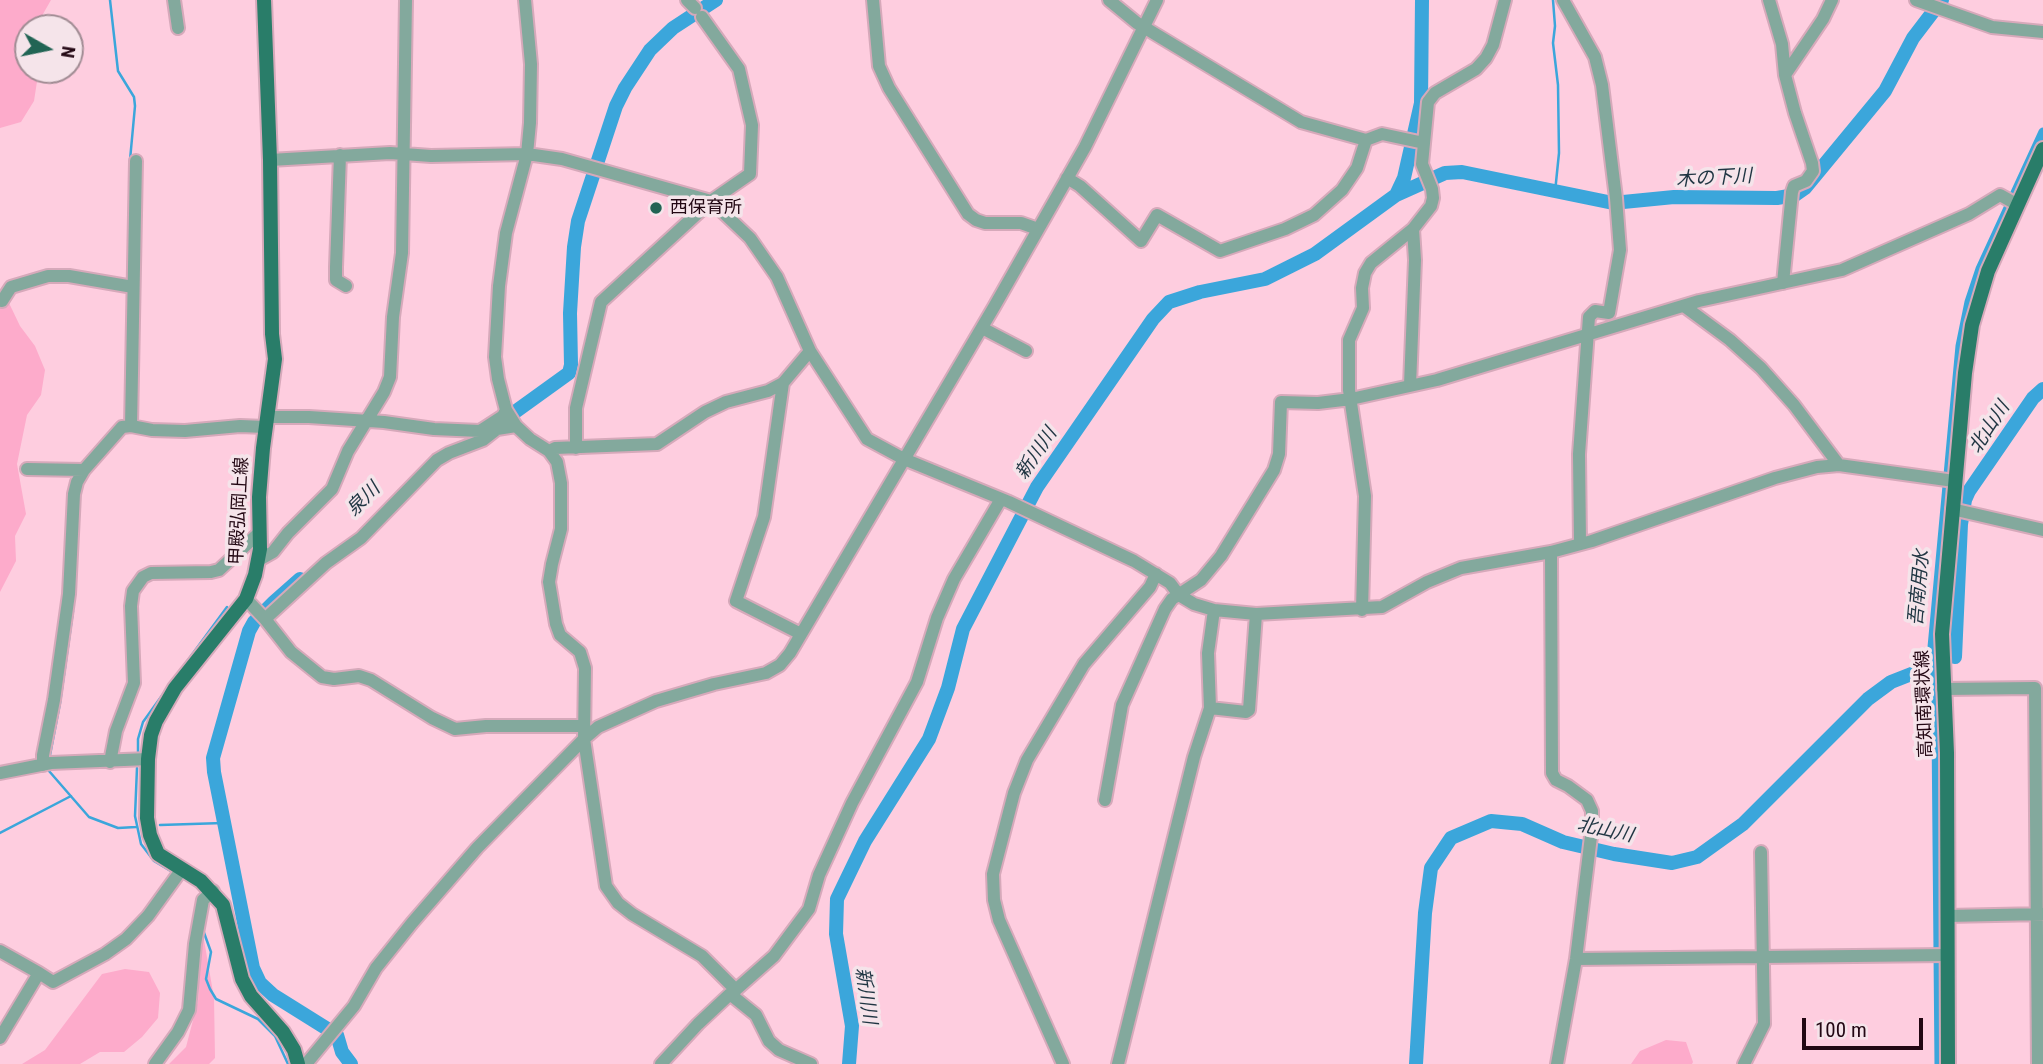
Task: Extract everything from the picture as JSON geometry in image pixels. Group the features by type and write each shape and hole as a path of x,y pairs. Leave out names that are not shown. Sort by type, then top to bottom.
{"main road":[{"name":"甲殿弘岡上線","path":"264,0 270,160 272,334 275,359 259,497 260,533 257,561 246,599 174,688 150,735 147,818 150,835 159,854 179,874 223,905 242,979 251,996 284,1032 298,1064"},
{"name":"高知南環状線","path":"1948,1064 1941,955 1947,916 1947,753 1942,634 1960,511 1950,480 1972,325 2013,203 2043,149"}],"street":[{"path":"174,0 178,28"},
{"path":"257,561 273,552 332,489 361,421 384,392 390,377 393,317 402,253 397,153 406,0"},
{"path":"525,0 531,64 527,154 506,233 499,286 495,358 498,379 511,417 530,439 549,451 556,462 561,483 561,529 549,582 560,635 580,652 585,668 583,732 606,886 618,903 632,914 702,956 756,1015 769,1041 779,1050 811,1064"},
{"path":"873,0 879,66 889,88 968,214 985,223 1021,223 1038,229"},
{"path":"1109,0 1145,27 1288,117 1366,140 1382,134 1422,143"},
{"path":"246,599 290,652 323,677 334,679 359,676 371,680 455,729 486,726 583,732 656,701 714,684 766,673 780,665 982,328 1067,178 1157,0"},
{"path":"1362,610 1365,496 1351,399 1349,340 1363,308 1362,288 1365,273 1371,263 1413,229 1431,206 1432,190 1422,164 1422,143 1429,102 1435,93 1476,69 1486,58 1493,45 1505,0"},
{"path":"1563,0 1595,57 1600,76 1617,203 1619,262 1609,313 1595,311 1589,317 1579,454 1580,543"},
{"path":"1769,0 1782,44 1785,75 1813,171 1805,181 1794,186 1783,283"},
{"path":"1785,75 1823,19 1832,0"},
{"path":"1916,0 1992,27 2043,32"},
{"path":"576,448 576,408 601,302 711,201 750,174 752,125 739,69 695,8"},
{"path":"1067,178 1080,186 1141,241 1157,215 1220,251 1285,229 1314,215 1342,190 1357,167 1366,140"},
{"path":"270,160 397,153 431,156 527,154 562,159 711,201 750,238 777,277 810,351 867,439 904,459 1005,500 1134,561 1170,583 1180,595 1194,604 1214,610 1256,614 1382,607 1427,582 1472,565 1550,552 1612,535 1802,470 1839,465 1950,480"},
{"path":"340,155 336,267 337,280 346,286"},
{"path":"47,764 43,755 69,594 74,494 84,470 127,427 129,287 136,161"},
{"path":"1105,800 1122,705 1165,609 1172,599 1201,580 1221,556 1274,470 1279,454 1282,402 1351,399 1437,380 1684,306 1842,270 1969,214 2000,195 2013,203"},
{"path":"1409,385 1415,260 1413,229"},
{"path":"2,301 11,287 48,276 68,276 129,287"},
{"path":"1684,306 1730,340 1761,368 1794,405 1839,465"},
{"path":"982,328 1026,351"},
{"path":"549,451 657,444 705,412 726,402 768,391 783,383 810,351"},
{"path":"783,383 764,517 736,601 801,634"},
{"path":"127,427 185,431 266,422 361,421 480,431 503,416 511,417"},
{"path":"262,616 361,538 437,460 483,440 511,417"},
{"path":"27,469 84,470"},
{"path":"661,1064 733,992 774,956 809,909 819,875 852,803 917,682 937,618 954,579 1005,500"},
{"path":"1960,511 2043,530"},
{"path":"110,762 116,731 134,683 131,606 133,591 144,577 151,573 219,570 260,533"},
{"path":"1550,552 1552,773 1556,780 1587,800 1592,810 1576,959 1557,1064"},
{"path":"1063,1064 999,920 994,900 993,874 1014,793 1027,760 1084,663 1150,587 1156,575"},
{"path":"1118,1064 1191,771 1210,708 1208,653 1214,610"},
{"path":"1210,708 1249,710 1256,614"},
{"path":"1943,689 2035,688 2040,914 2038,1064"},
{"path":"306,1064 354,1006 376,968 412,923 583,732"},
{"path":"0,773 47,764 148,759"},
{"path":"1744,1064 1764,1024 1761,852"},
{"path":"0,951 52,982 105,954 126,939 148,916 179,874"},
{"path":"155,1064 190,1010 195,944 208,895"},
{"path":"1947,916 2040,914"},
{"path":"1576,959 1941,955"},
{"path":"0,1038 39,973"}],"shaded area":[{"path":"0,0 51,0 43,14 14,14 14,84 37,84 34,101 21,122 0,128"},
{"path":"9,303 20,326 35,346 45,370 41,395 27,415 17,464 26,514 15,536 16,561 0,592 0,305"},
{"path":"202,928 214,998 215,1058 209,1064 169,1064 186,1047 198,1001"},
{"path":"125,969 149,972 160,993 158,1018 142,1037 124,1052 100,1052 80,1064 22,1064 45,1050 102,974"},
{"path":"1666,1040 1686,1042 1692,1064 1631,1064 1640,1051"}],"waterway":[{"path":"110,0 118,71 134,97 130,160"},
{"name":"泉川","path":"501,422 569,373 570,313 578,221 616,106 625,88 650,50 673,28 716,0"},
{"name":"新川川","path":"849,1064 852,1026 836,934 837,899 865,841 929,739 948,688 963,629 1037,487 1153,319 1169,302 1200,292 1265,279 1315,254 1396,195 1404,178 1421,103 1422,0"},
{"path":"1553,0 1559,153 1555,192"},
{"name":"木の下川","path":"1396,195 1445,173 1462,172 1613,203 1674,197 1777,198 1795,195 1805,188 1885,91 1913,38 1942,0"},
{"name":"吾南用水","path":"1939,1064 1936,726 1931,658 1960,346 1969,302 1980,269 2043,132"},
{"name":"北山川","path":"1955,657 1961,524 1965,500 2033,398 2043,389"},
{"path":"75,591 79,513"},
{"name":"泉川","path":"300,579 254,622 249,631 213,758 214,772 253,968 260,983 273,995 337,1035 342,1052 351,1064"},
{"path":"177,675 227,607"},
{"path":"49,760 73,611"},
{"name":"北山川","path":"1416,1064 1425,913 1431,868 1451,838 1491,821 1522,824 1563,842 1614,854 1672,863 1697,857 1743,824 1868,699 1891,682 1919,671"},
{"path":"138,754 138,739 143,722 171,683"},
{"path":"49,767 49,771 89,817 118,828 136,827"},
{"path":"137,768 135,816 141,844 154,861 174,873"},
{"path":"0,833 71,796"},
{"path":"160,825 223,823"},
{"path":"203,930 211,952 206,979 216,999 258,1019 275,1036 288,1064"}],"place":[{"name":"西保育所","path":"656,208"}]}
